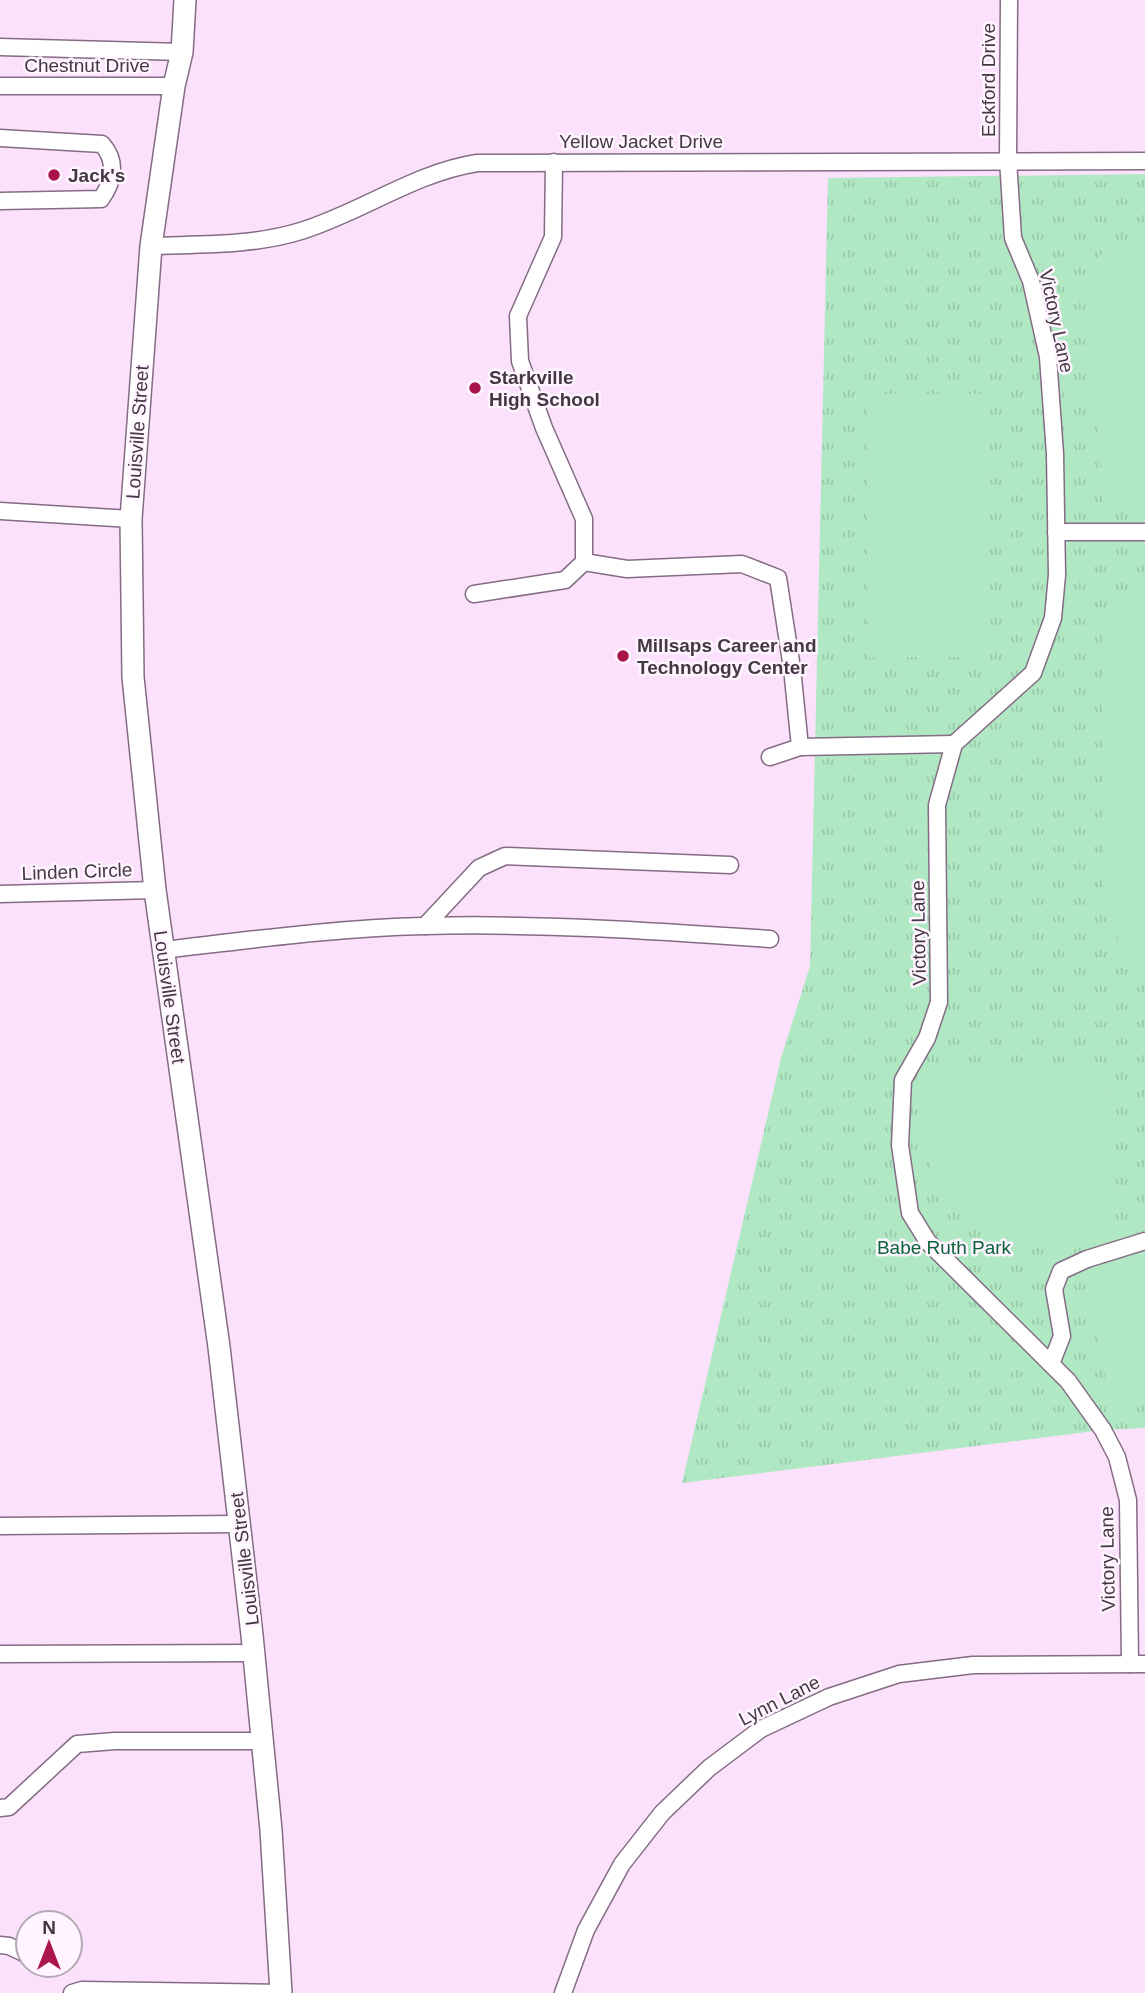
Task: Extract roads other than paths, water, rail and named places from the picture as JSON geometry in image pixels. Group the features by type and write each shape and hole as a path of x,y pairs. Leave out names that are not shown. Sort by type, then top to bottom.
{"main road":[{"name":"Louisville Street","path":"186,0 182,52 174,86 152,246 131,519 133,677 155,890 219,1347 264,1741 281,1993"}],"street":[{"name":"Eckford Drive","path":"1008,160 1009,0"},
{"path":"0,47 182,52"},
{"name":"Chestnut Drive","path":"0,86 174,86"},
{"path":"0,138 102,144 110,154 113,170 110,187 101,199 0,201"},
{"name":"Victory Lane","path":"1008,160 1013,238 1031,281 1048,357 1055,454 1057,575 1053,618 1033,673 954,744 937,805 939,1002 927,1038 903,1080 900,1145 910,1213 928,1242 1068,1381 1103,1430 1117,1457 1128,1500 1138,1664"},
{"name":"Yellow Jacket Drive","path":"152,246 258,242 302,230 353,211 421,178 449,168 477,163 1145,161"},
{"path":"474,594 565,580 584,562 584,519 544,429 520,361 518,316 553,237 554,162"},
{"path":"0,511 131,519"},
{"path":"1056,532 1145,532"},
{"path":"584,562 628,569 742,564 778,578 792,668 800,747"},
{"path":"770,758 800,747 954,744"},
{"path":"425,926 479,868 505,856 730,865"},
{"name":"Linden Circle","path":"0,894 155,890"},
{"path":"163,950 358,929 425,926 634,929 770,939"},
{"path":"1051,1364 1062,1336 1054,1289 1061,1271 1087,1259 1145,1241"},
{"path":"0,1526 239,1524"},
{"path":"0,1654 254,1653"},
{"name":"Lynn Lane","path":"563,1993 586,1930 622,1864 662,1813 709,1768 761,1729 828,1697 899,1674 973,1665 1138,1664"},
{"path":"0,1808 9,1807 77,1744 115,1741 264,1741"},
{"path":"72,1993 82,1990 281,1993"}],"place":[{"name":"Jack's","path":"54,175"},
{"name":"Starkville High School","path":"475,388"},
{"name":"Millsaps Career and Technology Center","path":"623,656"}],"park label":[{"name":"Babe Ruth Park","path":"944,1247"}]}
